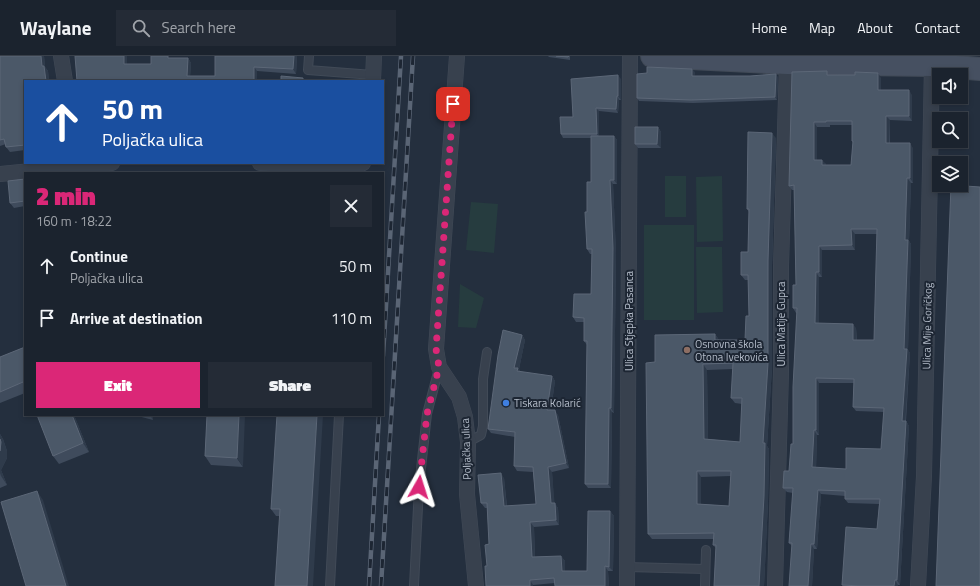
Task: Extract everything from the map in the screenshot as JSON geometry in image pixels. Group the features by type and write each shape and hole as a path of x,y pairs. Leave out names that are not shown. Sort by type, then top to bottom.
{"street":[{"path":"61,56 65,80"},
{"path":"373,78 374,56"},
{"name":"Poljačka ulica","path":"456,56 436,349 439,367 460,397 466,417 468,442 467,494 476,586"},
{"name":"Ulica Stjepka Pasanca","path":"627,586 630,56"},
{"path":"652,56 787,63 923,62 980,69"},
{"name":"Ulica Mije Goričkog","path":"918,586 924,476 923,62"},
{"name":"Ulica Matije Gupca","path":"775,586 781,372 781,266 787,63"},
{"path":"0,174 75,164"},
{"path":"279,164 356,168"}],"lane":[{"path":"309,56 308,70 373,78"},
{"path":"468,442 481,435 483,426 483,379 488,352"},
{"path":"414,586 419,487 427,414 439,367"},
{"path":"330,586 339,416"},
{"path":"705,586 706,550"},
{"path":"627,567 705,569"}],"green space":[{"path":"665,176 686,176 686,217 665,217"},
{"path":"722,176 723,241 697,242 696,177"},
{"path":"471,202 498,204 494,253 466,250"},
{"path":"644,225 694,225 694,320 644,320"},
{"path":"696,247 722,247 723,312 697,313"},
{"path":"460,284 484,298 476,328 458,327"}],"building":[{"path":"0,56 41,56 46,80 24,80 24,145 6,147 4,139 0,140"},
{"path":"75,56 124,56 124,64 151,64 151,56 188,58 187,76 215,76 215,56 294,56 293,69 254,67 254,80 77,80"},
{"path":"647,67 692,69 692,76 750,76 776,74 775,97 691,100 637,98 637,74 647,73"},
{"path":"827,71 827,75 855,75 855,72 878,73 878,90 909,90 909,116 886,116 886,143 910,143 910,178 907,178 905,240 908,240 904,349 907,349 902,421 906,421 897,580 895,580 894,586 842,585 846,527 877,529 880,499 845,499 845,491 818,490 814,544 811,544 808,586 789,586 792,543 789,543 793,488 783,488 784,471 789,471 791,444 793,444 793,387 797,308 793,308 793,285 796,285 794,185 789,186 792,72","holes":["852,121 853,141 851,165 822,165 822,160 814,160 814,122","851,229 877,229 874,340 853,340 853,324 815,323 816,272 819,272 819,246 852,245","816,378 854,379 853,407 884,408 881,449 846,448 846,469 812,467 814,430 816,430"]},
{"path":"618,75 618,96 616,109 596,108 597,134 561,134 560,117 573,117 571,79"},
{"path":"281,76 303,78 303,80 281,80"},
{"path":"635,127 658,127 657,144 635,144"},
{"path":"748,132 772,133 768,260 768,363 763,443 765,443 764,496 759,586 714,586 716,545 713,545 714,533 648,534 646,363 655,362 655,335 715,334 715,340 745,340 746,316 749,316 748,275 741,275 741,252 748,252 749,209 747,209","holes":["733,363 731,398 742,398 740,442 704,439 703,364","697,471 731,471 729,506 697,504"]},
{"path":"591,136 614,136 614,180 610,180 613,248 611,408 609,408 608,484 585,484 587,341 584,341 584,318 573,317 574,294 591,294 592,249 587,249 585,212 587,212 587,182 591,182"},
{"path":"24,179 24,201 10,203 8,181"},
{"path":"968,186 980,187 980,586 936,586 951,192 968,192"},
{"path":"503,330 522,335 514,368 518,368 517,371 552,376 547,410 555,410 566,463 548,467 551,503 555,503 556,520 530,522 532,557 561,556 562,571 587,571 588,511 610,511 609,567 605,566 605,586 555,586 554,578 530,580 530,586 486,586 485,566 487,566 485,545 489,544 487,503 481,503 478,475 501,473 504,506 536,504 533,467 514,466 515,432 488,429"},
{"path":"24,347 24,384 23,382 0,392 0,357"},
{"path":"37,416 72,416 83,443 53,456"},
{"path":"207,416 239,416 237,458 205,456"},
{"path":"277,416 317,416 307,586 275,586 280,509 271,509"},
{"path":"37,491 66,586 26,586 1,502"}],"railway":[{"path":"384,339 401,56"},
{"path":"381,586 413,56"},
{"path":"369,586 379,416"}],"place":[{"name":"Osnovna škola Otona Ivekovića","path":"687,350"},
{"name":"Tiskara Kolarić","path":"506,403"}],"route":[{"path":"419,487 427,414 439,367 436,349 453,104"}]}
